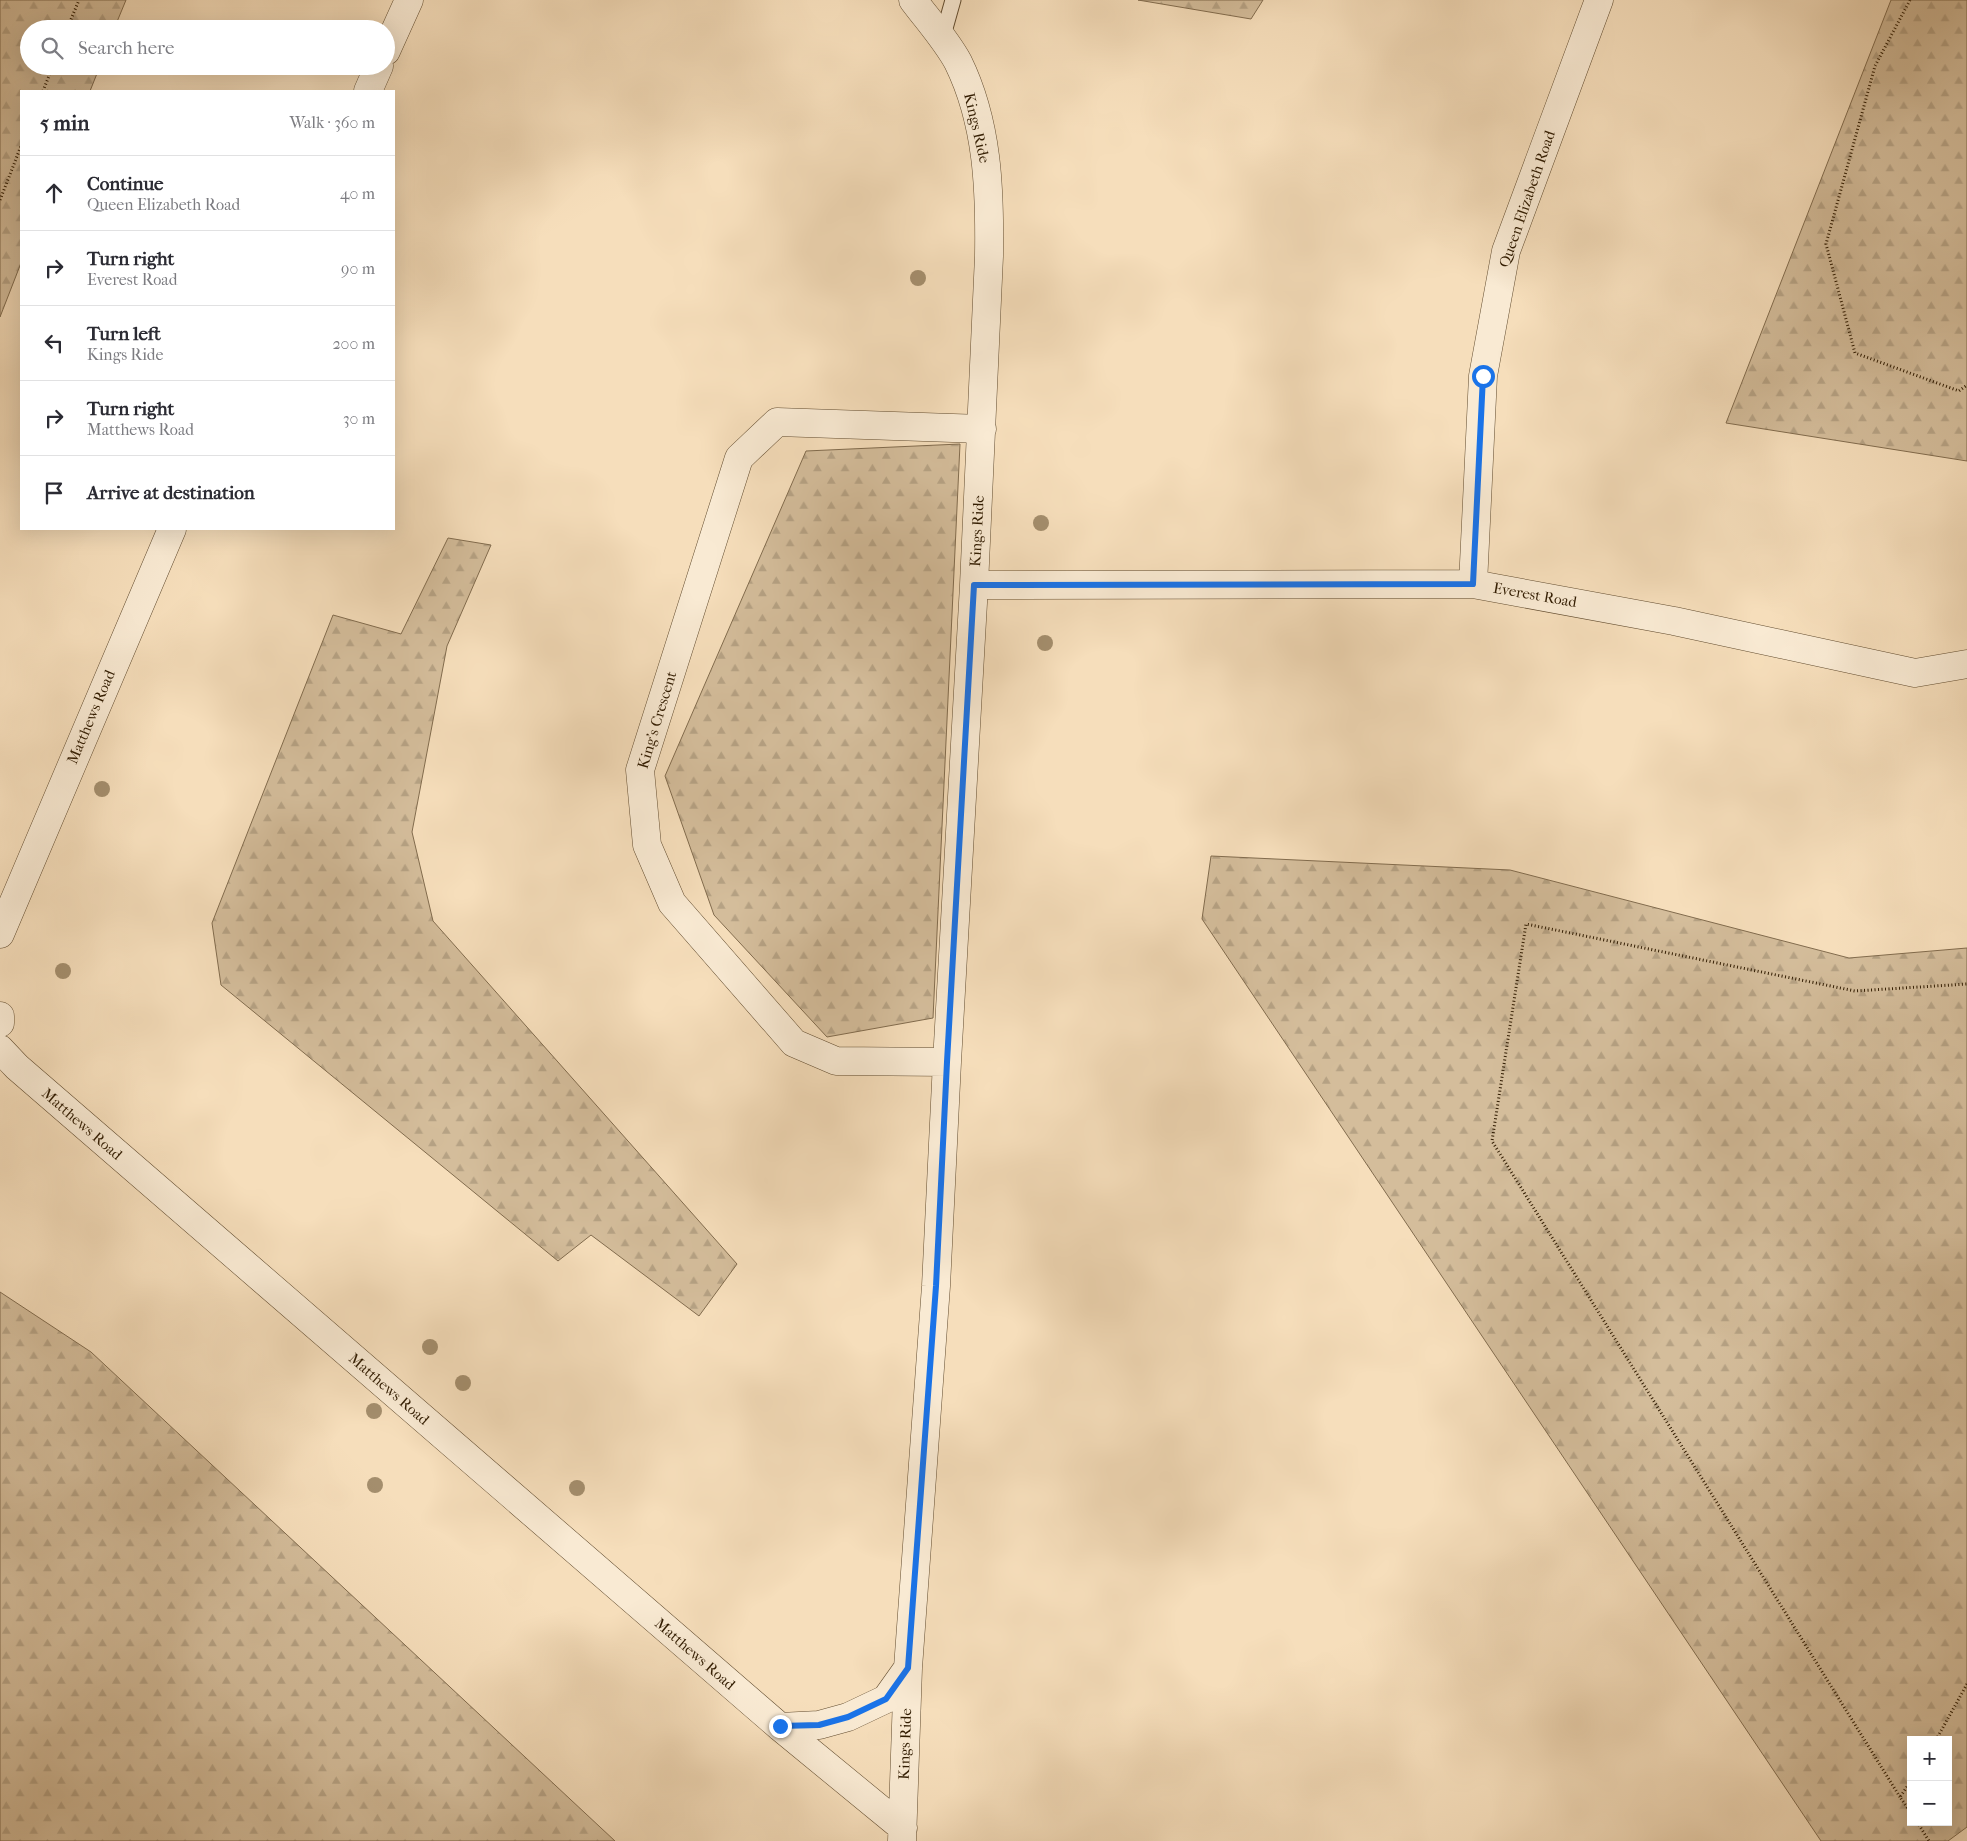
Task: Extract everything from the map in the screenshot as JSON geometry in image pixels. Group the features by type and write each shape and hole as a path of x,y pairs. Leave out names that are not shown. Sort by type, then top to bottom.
{"street":[{"path":"395,31 409,0"},
{"path":"913,0 942,39"},
{"name":"Queen Elizabeth Road","path":"1473,584 1483,376 1506,251 1599,0"},
{"name":"Kings Ride","path":"902,1834 908,1668 936,1296 982,429 990,215 983,138 972,96 957,60 942,39"},
{"path":"368,90 375,75"},
{"name":"King's Crescent","path":"947,1062 836,1061 794,1043 672,903 647,845 640,770 739,458 777,422 982,429"},
{"name":"Matthews Road","path":"0,934 172,530"},
{"name":"Everest Road","path":"974,585 1473,584 1674,620 1916,673 1967,664"},
{"path":"0,1016 0,1023"},
{"name":"Matthews Road","path":"0,1049 17,1067 780,1726 902,1834"},
{"path":"780,1726 819,1725 848,1717 886,1699 908,1668"}],"lane":[{"path":"942,39 953,0"}],"path":[{"path":"71,20 79,0"},
{"path":"1910,0 1874,66 1826,244 1855,353 1959,391 1967,385"},
{"path":"43,90 49,75"},
{"path":"0,200 20,149"},
{"path":"1907,1808 1492,1141 1526,924 1855,991 1967,984"},
{"path":"1938,1736 1967,1684"},
{"path":"1900,1797 1907,1787"},
{"path":"1920,1826 1929,1841"}],"green space":[{"path":"0,0 126,0 118,20 20,20 20,75 96,75 90,90 20,90 20,266 0,317"},
{"path":"1138,0 1263,0 1251,19"},
{"path":"1891,0 1967,0 1967,461 1726,423"},
{"path":"960,444 933,1018 827,1037 714,915 665,776 806,451"},
{"path":"448,538 491,545 447,646 412,832 433,921 737,1264 699,1316 591,1235 558,1261 221,985 212,923 333,615 401,634"},
{"path":"1211,856 1510,870 1849,958 1967,948 1967,1827 1948,1841 1821,1841 1202,919"},
{"path":"0,1292 91,1352 615,1841 0,1841"}],"route":[{"path":"780,1726 819,1725 848,1717 886,1699 908,1668 936,1286 974,585 1473,584 1483,376"}]}
